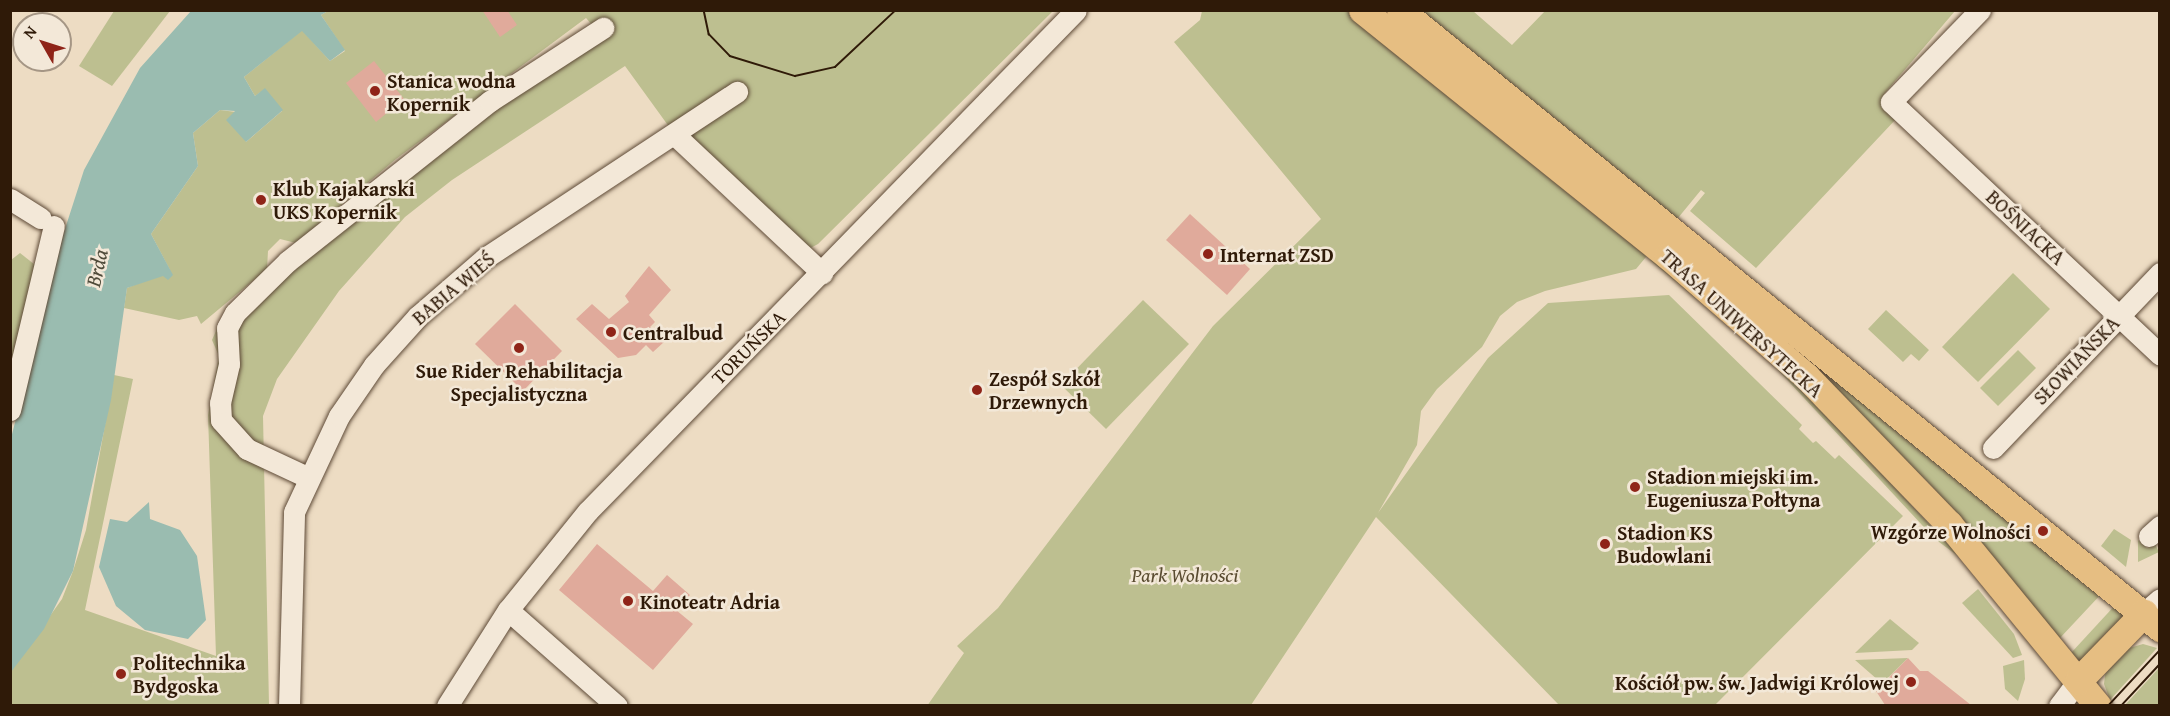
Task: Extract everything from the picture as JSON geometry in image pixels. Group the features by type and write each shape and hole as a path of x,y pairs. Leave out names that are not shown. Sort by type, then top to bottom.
{"main road":[{"name":"TRASA UNIWERSYTECKA","path":"1362,10 1583,173 2154,614"},
{"name":"TRASA UNIWERSYTECKA","path":"1400,10 1806,376 1949,524 2098,705"},
{"path":"2078,681 2154,614"}],"street":[{"name":"TORUŃSKA","path":"447,705 508,610 613,484 1077,10"},
{"name":"BOŚNIACKA","path":"1980,10 1891,102 2160,355"},
{"path":"307,477 248,449 221,420 220,403 229,363 227,328 235,313 288,261 490,101 603,28"},
{"name":"BABIA WIEŚ","path":"289,705 294,512 307,477 352,396 418,316 485,258 675,135 737,92"},
{"path":"675,135 822,273"},
{"path":"10,199 47,222 10,410"},
{"name":"SŁOWIAŃSKA","path":"1993,448 2160,273"},
{"path":"508,610 617,705"},
{"path":"2059,705 2078,681"}],"green space":[{"path":"114,11 170,11 112,86 79,66"},
{"path":"328,11 1053,11 818,244 801,253 675,135 625,66 452,180 405,217 339,291 277,379 263,416 269,705 11,705 10,672 62,599 86,530 114,375 133,379 85,610 216,656 208,415 219,356 212,340 223,315 285,256 600,34 586,18 396,159 296,243 280,239 268,251 267,269 201,324 197,316 179,320 124,308 127,288 170,270 151,234 198,166 193,133 220,110 236,112 246,142 282,111 265,89 255,96 244,77 302,30 330,61 345,51 321,15"},
{"name":"Park Wolności","path":"1202,11 1473,11 1512,45 1545,11 1955,11 1884,94 1897,118 1756,268 1690,211 1705,193 1701,190 1664,235 2104,591 2060,638 1928,482 1661,239 1636,269 1545,291 1517,302 1500,316 1482,347 1437,389 1421,411 1417,445 1378,513 1488,358 1548,303 1669,295 1802,425 1799,429 1813,443 1816,441 1835,459 1839,455 1903,516 1715,705 1559,705 1376,517 1251,705 927,706 964,653 957,646 998,608 1213,326 1321,219 1174,42 1200,20"},
{"path":"20,253 39,268 11,394 11,260"},
{"path":"1653,257 1718,309 1818,406 1962,559 1935,539 1765,356 1650,260"},
{"path":"2013,273 2050,309 1978,382 1942,347"},
{"path":"1143,300 1189,344 1106,429 1061,385"},
{"path":"1886,310 1929,350 1919,361 1911,354 1903,362 1868,329"},
{"path":"2018,350 2036,368 1998,406 1980,388"},
{"path":"2114,529 2131,540 2126,567 2101,546"},
{"path":"2138,540 2147,548 2155,544 2159,552 2138,562"},
{"path":"1978,589 2014,634 2022,655 2013,658 1962,603"},
{"path":"2118,602 2129,611 2079,663 2071,653"},
{"path":"1890,619 1919,643 1912,650 1855,653"},
{"path":"2143,644 2157,648 2110,700 2104,684 2106,668 2126,649"},
{"path":"1908,658 1887,679 1886,687 1855,660"},
{"path":"2024,660 2025,679 2018,701 2005,689 2003,666"},
{"path":"2159,668 2159,705 2125,705"}],"water":[{"name":"Brda","path":"191,11 328,11 321,15 345,50 330,61 302,31 244,77 255,96 265,88 283,110 246,142 226,120 235,111 220,110 193,133 198,166 151,234 173,275 168,280 163,276 127,288 111,400 73,571 44,629 11,672 11,438 64,232 84,170 140,68"},
{"path":"149,502 150,519 180,530 197,556 206,620 188,639 145,630 116,606 99,567 110,519 127,522"}],"building":[{"path":"482,10 507,10 517,25 500,37"},
{"name":"Stanica wodna Kopernik","path":"374,61 404,99 376,122 346,83"},
{"name":"Internat ZSD","path":"1190,214 1250,269 1227,295 1166,240"},
{"path":"649,266 671,290 649,315 655,322 650,327 664,342 653,352 646,345 636,355 618,358 576,319 592,304 609,319 629,302 625,296"},
{"name":"Sue Rider Rehabilitacja Specjalistyczna","path":"515,304 562,351 523,391 475,344"},
{"name":"Kinoteatr Adria","path":"597,544 653,591 667,575 690,595 676,610 693,624 653,670 559,590"},
{"name":"Kościół pw. św. Jadwigi Królowej","path":"1908,658 1920,671 1928,671 1971,705 1885,705 1876,691"}],"tram line":[{"path":"704,10 709,34 730,56 795,76 835,67 896,10"},
{"path":"2108,706 2160,650"},
{"path":"2121,706 2160,664"}],"place":[{"name":"Stanica wodna Kopernik","path":"375,91"},
{"name":"Klub Kajakarski UKS Kopernik","path":"261,200"},
{"name":"Internat ZSD","path":"1208,254"},
{"name":"Centralbud","path":"611,332"},
{"name":"Sue Rider Rehabilitacja Specjalistyczna","path":"519,348"},
{"name":"Zespół Szkół Drzewnych","path":"977,390"},
{"name":"Stadion miejski im. Eugeniusza Połtyna","path":"1635,487"},
{"name":"Wzgórze Wolności","path":"2043,531"},
{"name":"Stadion KS Budowlani","path":"1605,544"},
{"name":"Kinoteatr Adria","path":"628,601"},
{"name":"Politechnika Bydgoska","path":"121,674"},
{"name":"Kościół pw. św. Jadwigi Królowej","path":"1911,682"}]}
